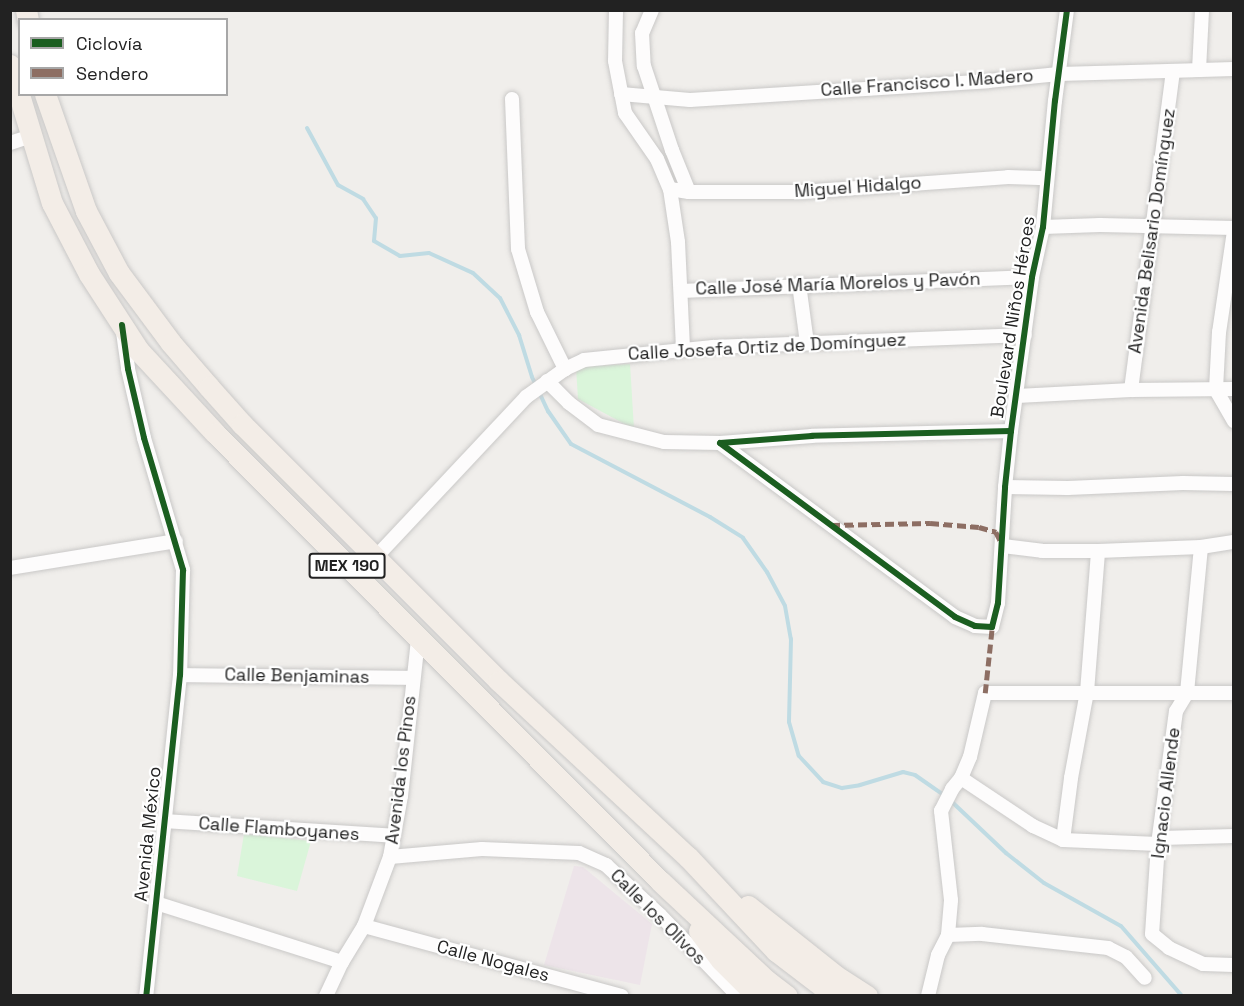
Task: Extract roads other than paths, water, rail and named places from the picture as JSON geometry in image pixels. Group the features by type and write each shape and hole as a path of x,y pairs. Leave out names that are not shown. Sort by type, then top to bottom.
{"main road":[{"name":"MEX 190","path":"10,65 18,92"},
{"name":"MEX 190","path":"19,96 52,203 89,274 139,351 418,639 660,881 767,981 787,996"},
{"name":"MEX 190","path":"46,96 86,211 118,273 171,343 209,387 375,558 499,681 688,857 776,951 835,996"},
{"path":"688,857 836,976 867,996"},
{"path":"660,881 747,994"}],"street":[{"path":"616,10 615,61 625,113 657,159 670,189 678,242 683,349"},
{"path":"652,10 642,33 644,66 689,192"},
{"name":"Boulevard Niños Héroes","path":"720,443 955,616 975,626 992,627 998,603 1011,431 1032,277 1043,227 1046,178 1067,10"},
{"path":"1199,70 1202,10"},
{"name":"Calle Francisco I. Madero","path":"621,94 654,99 690,100 988,81 1059,74 1233,69"},
{"name":"Avenida Belisario Domínguez","path":"1131,390 1173,72"},
{"path":"512,99 518,249 537,312 565,369"},
{"path":"10,143 31,136"},
{"name":"Miguel Hidalgo","path":"670,189 689,192 801,192 1008,177 1046,178"},
{"path":"1043,227 1152,225 1233,230 1219,332 1216,390 1233,421"},
{"name":"Calle José María Morelos y Pavón","path":"681,291 799,284 1032,277"},
{"path":"799,284 807,343"},
{"name":"Avenida México","path":"122,326 128,369 144,438 183,570 180,675 146,996"},
{"name":"Calle Josefa Ortiz de Domínguez","path":"375,558 526,397 565,369 584,360 683,349 1025,335"},
{"path":"544,383 598,425 664,442 720,443 812,436 1011,431"},
{"path":"1017,396 1131,390 1233,389"},
{"path":"1005,487 1068,488 1183,483 1233,484"},
{"path":"10,568 176,541"},
{"path":"1003,546 1042,551 1098,551 1201,547 1233,542"},
{"name":"Ignacio Allende","path":"1201,547 1187,693 1176,711 1159,841 1152,934 1169,948 1203,964 1233,965"},
{"path":"1063,840 1071,778 1087,692 1098,551"},
{"name":"Avenida los Pinos","path":"326,996 342,962 364,926 390,857 418,639"},
{"name":"Calle Benjaminas","path":"180,675 413,678"},
{"path":"928,996 938,955 948,935 951,900 941,811 952,789 961,778 970,757 985,693 1233,693"},
{"path":"961,778 1033,826 1063,840 1159,841 1233,836"},
{"name":"Calle Flamboyanes","path":"164,821 394,836"},
{"name":"Calle los Olivos","path":"390,857 482,849 579,853 606,865 747,994"},
{"path":"156,903 342,962"},
{"name":"Calle Nogales","path":"364,926 622,996"},
{"path":"948,935 982,934 1108,948 1126,957 1145,978"}],"waterway":[{"path":"307,128 338,185 363,199 376,218 374,241 400,256 429,253 473,273 500,298 519,335 532,377 548,411 571,444 710,517 743,538 767,572 785,606 791,639 789,722 799,756 823,782 842,788 903,772 915,775 945,796"},
{"path":"951,801 1006,853 1044,883 1121,926 1182,996"}]}
